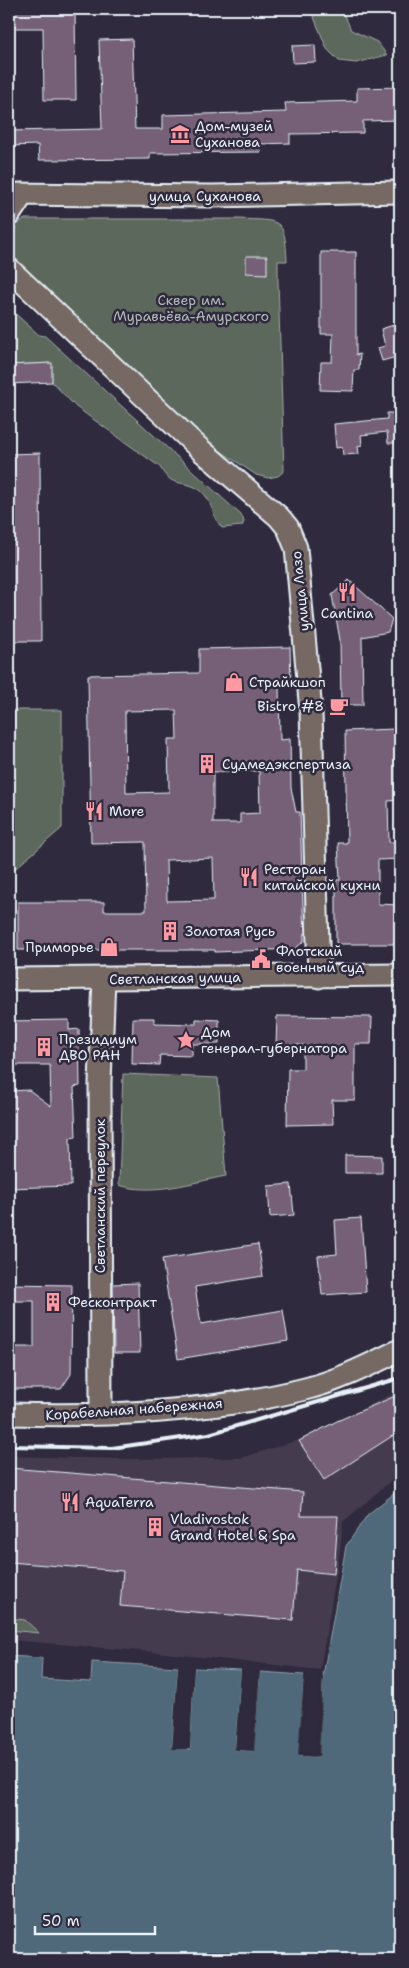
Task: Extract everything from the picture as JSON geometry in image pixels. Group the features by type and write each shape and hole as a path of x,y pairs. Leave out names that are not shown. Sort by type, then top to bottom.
{"main road":[{"name":"улица Суханова","path":"16,194 212,196 400,192"},
{"path":"9,215 16,194"},
{"name":"улица Лазо","path":"9,269 201,450 265,504 284,522 293,538 299,577 311,712 318,977"},
{"name":"Светланская улица","path":"9,979 400,975"},
{"name":"Светланский переулок","path":"101,1413 100,1083 104,978"},
{"name":"Корабельная набережная","path":"9,1414 101,1413 213,1406 305,1389 342,1377 400,1350"}],"shaded area":[{"name":"Vladivostok Grand Hotel & Spa","path":"400,1390 400,1473 343,1522 340,1552 320,1670 165,1653 9,1640 9,1456 122,1459 241,1458 298,1440"}],"green space":[{"path":"303,9 335,9 345,16 351,30 377,42 387,55 356,63 339,61 327,49 313,15"},
{"name":"Сквер им. Муравьёва-Амурского","path":"25,219 239,219 272,221 278,224 282,228 284,236 287,261 278,261 284,471 278,476 268,478 256,475 206,441 117,359 10,253 9,238 21,221"},
{"path":"9,308 39,335 45,336 242,516 244,522 242,526 222,528 207,498 200,490 173,481 164,474 160,467 76,407 52,382 51,363 9,365"},
{"path":"9,710 62,710 62,828 9,874"},
{"path":"123,1074 218,1078 226,1176 159,1189 132,1188 119,1185"},
{"path":"9,1618 25,1620 39,1633 9,1630"}],"water":[{"path":"400,1489 400,1959 9,1959 9,1656 42,1658 41,1679 91,1682 92,1662 178,1667 172,1748 190,1749 194,1668 241,1670 235,1750 253,1751 260,1672 304,1675 299,1756 318,1757 323,1676 346,1546 368,1514"}],"pier":[{"path":"178,1667 180,1667 175,1746 188,1747 192,1668 194,1668 190,1749 172,1749"},
{"path":"241,1670 243,1670 237,1748 251,1749 258,1671 260,1672 254,1751 235,1750"},
{"path":"304,1675 307,1675 301,1754 316,1755 320,1676 323,1676 319,1757 298,1756"}],"building":[{"path":"75,9 76,100 44,100 43,28 9,28 9,10"},
{"path":"132,39 135,129 163,129 163,115 286,112 285,103 357,101 357,88 400,87 400,120 363,121 363,133 290,134 290,143 261,144 261,152 150,153 150,159 39,160 38,145 9,146 9,131 102,129 99,40"},
{"path":"315,45 316,62 293,63 292,46"},
{"path":"321,252 356,252 356,355 360,354 359,370 354,370 353,391 320,390 321,362 332,362 333,334 321,334"},
{"path":"246,256 267,256 267,274 246,273"},
{"path":"400,323 400,356 382,361 378,348 385,346 381,329"},
{"path":"52,363 52,382 9,384 9,365"},
{"path":"387,413 400,413 400,443 388,443 387,432 361,435 362,445 358,446 359,454 343,455 342,447 336,448 334,424 387,419"},
{"path":"40,453 41,641 9,641 9,454"},
{"path":"349,580 392,619 388,632 362,637 363,705 341,705 340,640 332,595"},
{"path":"290,647 291,686 279,686 280,740 290,739 291,788 296,812 300,812 304,941 295,949 215,952 215,950 18,950 18,902 104,902 104,911 146,911 145,842 91,843 88,675 199,673 199,649","holes":["176,710 177,739 168,739 169,792 126,793 125,711","259,771 260,813 240,814 240,823 213,823 213,772","213,858 214,900 167,901 166,860"]},
{"path":"395,729 397,761 400,761 400,800 388,801 389,842 400,842 400,859 378,860 378,904 400,905 400,944 336,944 336,880 340,880 338,843 347,843 345,731"},
{"path":"277,1016 372,1017 371,1044 355,1044 355,1100 332,1100 333,1124 287,1125 288,1069 303,1069 303,1045 276,1045"},
{"path":"133,1018 154,1018 154,1023 196,1024 196,1019 219,1020 219,1044 192,1044 192,1056 160,1055 159,1065 132,1064"},
{"path":"69,1020 69,1030 79,1029 80,1086 74,1087 76,1137 70,1138 71,1186 9,1188 9,1091 29,1090 51,1106 50,1065 9,1065 9,1021"},
{"path":"345,1155 382,1156 382,1173 345,1173"},
{"path":"291,1184 294,1215 270,1217 268,1186"},
{"path":"361,1218 366,1292 322,1295 318,1256 337,1254 335,1220"},
{"path":"258,1244 263,1276 195,1287 201,1324 283,1310 288,1341 178,1359 162,1259"},
{"path":"138,1283 140,1353 114,1353 113,1284"},
{"path":"9,1284 72,1285 71,1374 61,1389 9,1389 9,1347 34,1347 34,1301 9,1301"},
{"path":"400,1394 400,1431 324,1480 299,1441 337,1421"},
{"name":"Vladivostok Grand Hotel & Spa","path":"9,1468 303,1492 301,1516 338,1516 334,1574 297,1570 293,1620 120,1606 123,1571 9,1562"}],"railway":[{"path":"9,1446 112,1448 209,1434 400,1378"}],"place":[{"name":"Дом-музей Суханова","path":"180,134"},
{"name":"Cantina","path":"347,592"},
{"name":"Страйкшоп","path":"234,682"},
{"name":"Bistro #8","path":"339,706"},
{"name":"Судмедэкспертиза","path":"207,764"},
{"name":"More","path":"94,811"},
{"name":"Ресторан китайской кухни","path":"249,877"},
{"name":"Золотая Русь","path":"170,931"},
{"name":"Приморье","path":"109,947"},
{"name":"Флотский военный суд","path":"261,959"},
{"name":"Дом генерал-губернатора","path":"186,1040"},
{"name":"Президиум ДВО РАН","path":"44,1047"},
{"name":"Фесконтракт","path":"53,1302"},
{"name":"AquaTerra","path":"70,1502"},
{"name":"Vladivostok Grand Hotel & Spa","path":"155,1527"}]}
